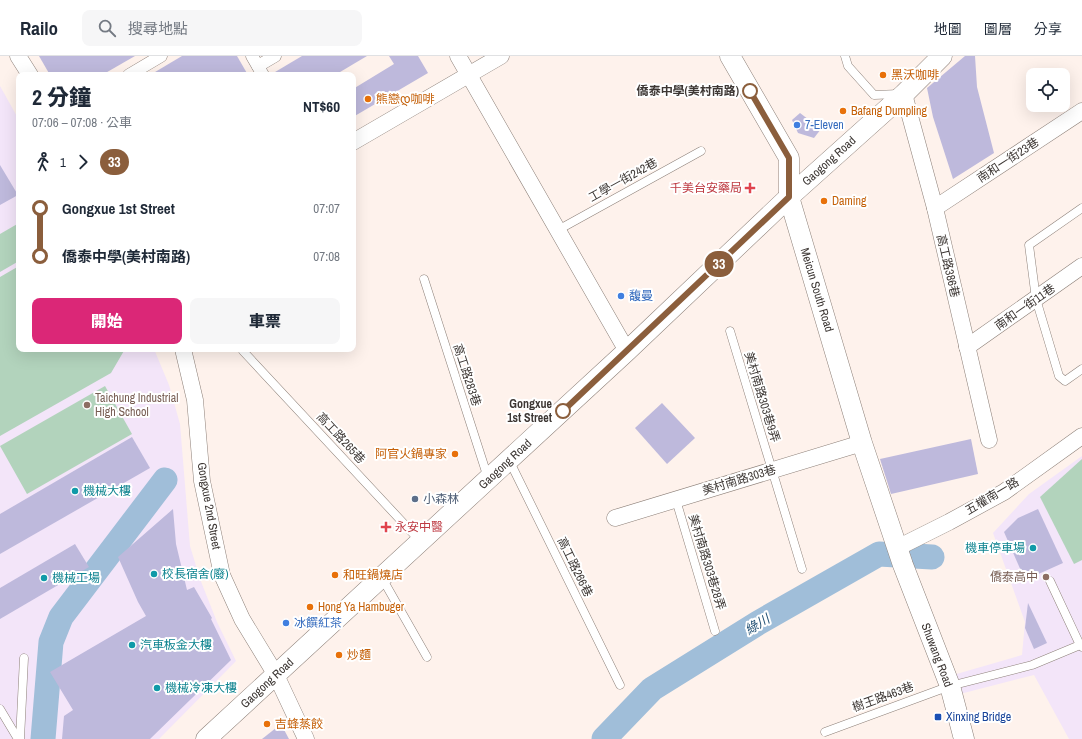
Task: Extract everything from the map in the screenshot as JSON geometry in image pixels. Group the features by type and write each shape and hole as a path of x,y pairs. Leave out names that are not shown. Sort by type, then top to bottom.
{"street":[{"path":"18,56 28,72"},
{"path":"134,72 161,56"},
{"path":"257,66 275,56"},
{"path":"458,56 627,351"},
{"path":"356,140 501,56"},
{"name":"Meicun South Road","path":"730,56 789,158 789,197 862,443 895,540"},
{"name":"Gaogong Road","path":"206,739 627,351 789,197 904,94 942,56"},
{"name":"高工路386巷","path":"904,94 935,208 989,440"},
{"name":"南和一街23巷","path":"935,208 1082,111"},
{"name":"南和一街11巷","path":"967,347 1082,266"},
{"name":"Gongxue 2nd Street","path":"184,352 195,400 202,481 222,575 242,619 276,675 306,739"},
{"name":"五權南一路","path":"895,540 949,522 1004,492 1082,436"},
{"name":"美村南路303巷","path":"615,518 862,443"},
{"name":"Shuwang Road","path":"895,540 905,572 950,686 964,739"}],"lane":[{"path":"845,56 848,66 874,95 904,94"},
{"name":"工學一街242巷","path":"558,230 701,151"},
{"path":"1082,208 1029,245 1036,299 1059,376 1065,381 1082,369"},
{"name":"高工路283巷","path":"424,279 488,479"},
{"name":"美村南路303巷9弄","path":"730,331 802,568"},
{"name":"高工路265巷","path":"244,352 421,542"},
{"name":"高工路266巷","path":"508,460 620,685"},
{"name":"美村南路303巷28弄","path":"676,500 715,631"},
{"path":"382,577 427,657"},
{"path":"1050,581 1081,646"},
{"name":"樹王路463巷","path":"825,732 950,686 1032,665 1081,646"},
{"path":"19,739 24,658"},
{"path":"0,709 19,739"}],"shaded area":[{"name":"Taichung Industrial High School","path":"0,86 16,115 16,352 155,352 169,385 180,424 190,546 200,579 217,622 236,661 159,739 0,739"},
{"name":"僑泰高中","path":"1082,456 1082,739 1069,739 1034,675 960,694 953,675 1022,655 1025,622 993,533 1029,494"}],"green space":[{"path":"16,225 16,263 0,272 0,234"},
{"path":"16,268 16,352 123,352 111,373 0,436 0,277"},
{"path":"105,386 132,434 27,494 0,446"},
{"path":"1082,459 1082,560 1074,564 1040,497"}],"building":[{"path":"39,56 135,56 107,72 48,72"},
{"path":"182,56 237,56 246,72 155,72"},
{"path":"302,56 367,56 340,72 275,72"},
{"path":"389,56 418,56 428,73 356,115 356,87 394,64"},
{"path":"965,56 975,56 977,87 994,153 953,179 933,117 927,88"},
{"path":"800,113 821,129 814,138 798,133 792,120"},
{"path":"0,165 16,192 16,196 0,205"},
{"path":"662,403 695,438 667,464 635,428"},
{"name":"機械大樓","path":"132,437 150,468 0,554 0,514"},
{"path":"971,439 978,474 891,494 880,459"},
{"path":"173,509 176,544 187,590 194,587 212,618 211,619 231,660 150,739 62,739 64,716 73,710 50,672 146,616 138,602 118,557"},
{"name":"機車停車場","path":"1038,509 1063,563 1025,580 1004,532 1018,518"},
{"name":"機械工場","path":"75,544 89,567 0,619 0,588"},
{"path":"1028,603 1047,643 1034,649 1025,628"},
{"path":"281,724 289,739 262,739"}],"waterway":[{"path":"43,739 51,642 61,617 165,480"},
{"name":"綠川","path":"604,739 652,689 758,623 879,554 932,557"}],"bus line":[{"name":"33","path":"563,411 789,197 789,158 750,91"}],"place":[{"name":"黑沃咖啡","path":"883,75"},
{"name":"僑泰中學(美村南路)","path":"750,91"},
{"name":"熊戀დ咖啡","path":"368,99"},
{"name":"Bafang Dumpling","path":"843,111"},
{"name":"7-Eleven","path":"797,125"},
{"name":"千美台安藥局","path":"750,188"},
{"name":"Daming","path":"824,201"},
{"name":"馥曼","path":"621,296"},
{"name":"Taichung Industrial High School","path":"87,405"},
{"name":"Gongxue 1st Street","path":"563,411"},
{"name":"阿官火鍋專家","path":"455,454"},
{"name":"機械大樓","path":"75,491"},
{"name":"小森林","path":"415,499"},
{"name":"永安中醫","path":"386,527"},
{"name":"機車停車場","path":"1033,548"},
{"name":"校長宿舍(廢)","path":"154,574"},
{"name":"和旺鍋燒店","path":"335,575"},
{"name":"僑泰高中","path":"1046,577"},
{"name":"機械工場","path":"44,578"},
{"name":"Hong Ya Hambuger","path":"310,607"},
{"name":"冰饌紅茶","path":"286,623"},
{"name":"汽車板金大樓","path":"132,645"},
{"name":"炒麵","path":"339,655"},
{"name":"機械冷凍大樓","path":"157,688"},
{"name":"Xinxing Bridge","path":"938,717"},
{"name":"吉蜂蒸餃","path":"267,724"}]}
